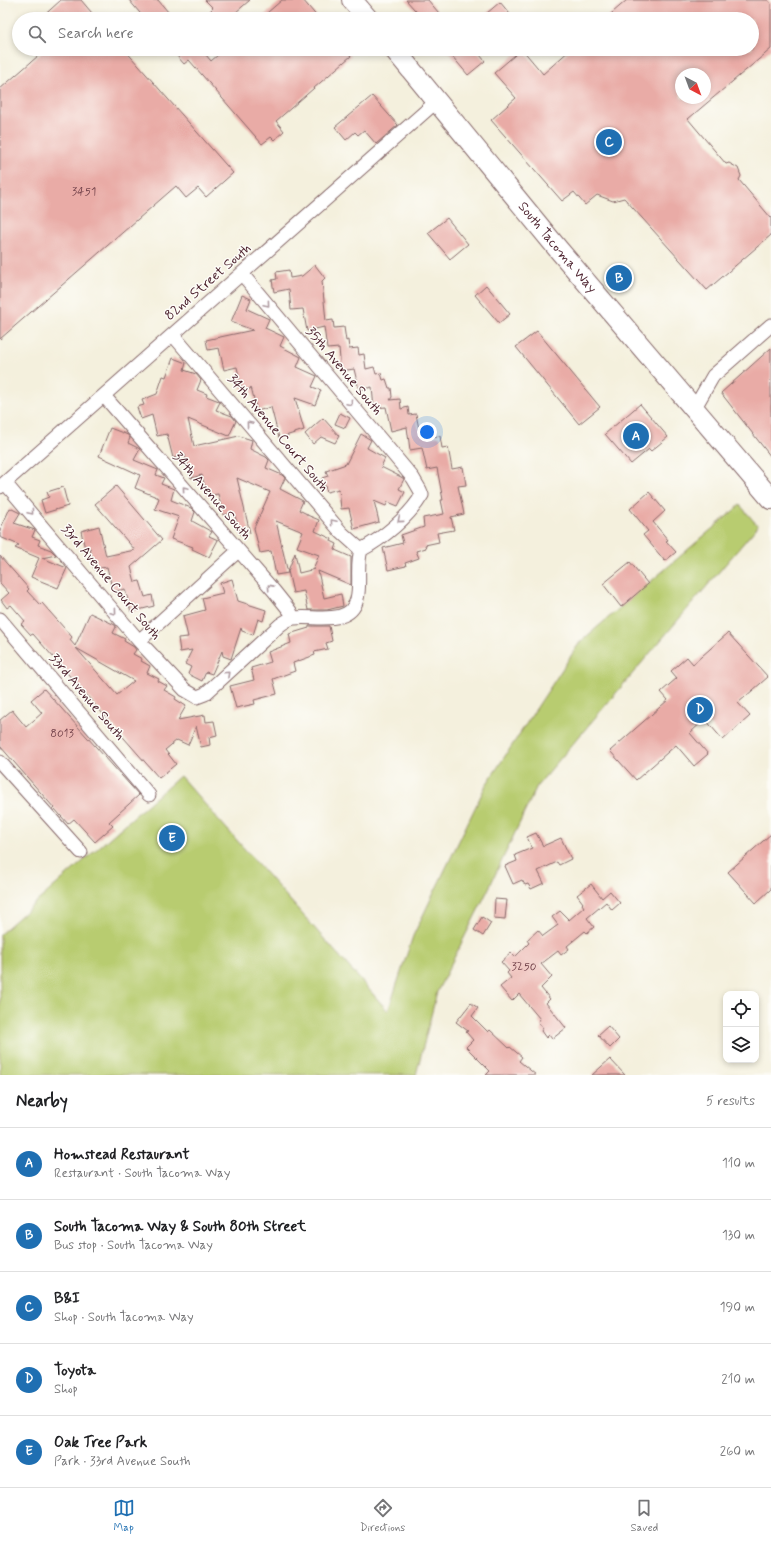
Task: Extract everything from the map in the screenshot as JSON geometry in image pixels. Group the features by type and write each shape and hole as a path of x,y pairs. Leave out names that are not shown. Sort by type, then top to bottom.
{"main road":[{"path":"352,0 362,12"},
{"name":"South Tacoma Way","path":"400,56 558,249 771,499"}],"street":[{"name":"82nd Street South","path":"3,485 437,101"},
{"name":"35th Avenue South","path":"242,274 413,478 420,490 422,495 411,511 387,532 369,546 361,550"},
{"path":"694,409 713,376 771,325"},
{"name":"34th Avenue Court South","path":"173,335 341,532 361,550"},
{"name":"34th Avenue South","path":"104,396 274,591 290,611 293,618"},
{"name":"33rd Avenue Court South","path":"3,485 139,641 185,690 197,697 205,694 280,625 293,618"},
{"path":"293,618 339,617 348,613 357,600 358,560 361,550"},
{"path":"139,641 238,551"},
{"name":"33rd Avenue South","path":"0,619 149,795"},
{"path":"0,762 81,852"}],"green space":[{"path":"740,505 758,526 537,786 488,890 437,992 416,1075 0,1075 0,934 180,776 388,1011 413,936 486,785 580,642"}],"building":[{"path":"61,0 81,0 91,12 48,12"},
{"path":"129,0 158,0 168,12 139,12"},
{"path":"205,0 250,0 236,12 209,12 213,8"},
{"path":"282,0 303,0 313,12 268,12"},
{"path":"406,0 428,0 438,12 417,12"},
{"path":"627,0 768,0 771,4 771,49 711,100 711,68 675,68 675,104 706,104 688,119 726,164 729,163 738,168 741,176 739,180 771,218 771,235 707,290 624,198 613,201 597,195 585,205 574,192 562,201 491,120 516,98 494,73 514,56 528,56 543,74 563,56 759,56 759,12 613,12"},
{"path":"500,2 508,12 488,12"},
{"path":"38,56 130,56 233,173 206,197 198,188 186,198 176,186 0,339 0,89"},
{"path":"177,56 207,56 211,61 217,56 351,56 276,121 284,131 274,140 271,137 262,144 189,60 184,64"},
{"path":"452,56 481,56 485,61 468,75"},
{"path":"372,96 398,125 376,144 364,130 358,135 355,132 346,140 335,127"},
{"path":"447,218 468,244 450,259 428,233"},
{"path":"315,265 325,278 322,281 326,321 333,320 334,328 344,327 349,349 358,348 359,355 364,354 366,369 374,367 376,374 381,373 383,380 386,379 389,388 391,388 392,397 390,400 400,399 401,409 408,407 409,415 416,414 419,429 429,427 430,437 440,436 442,448 448,447 452,469 463,467 466,485 458,486 464,514 451,517 454,530 437,533 439,542 425,545 426,548 416,551 419,558 405,563 406,566 388,570 383,548 403,543 401,535 424,527 423,518 444,514 437,468 427,470 422,448 410,450 407,427 391,431 386,407 374,408 372,387 359,390 354,369 341,371 339,348 327,349 324,327 307,331 303,309 291,310 289,289 274,292 272,280 277,279 276,272 289,270 290,278 302,276"},
{"path":"486,285 510,314 499,323 475,295"},
{"path":"242,295 251,299 247,309 269,319 265,328 284,337 280,346 301,357 297,367 317,376 312,387 321,390 315,405 295,398 304,430 279,438 271,407 257,411 251,387 250,389 242,390 237,367 224,370 219,348 208,350 206,340 253,330 231,322"},
{"path":"537,331 600,407 579,424 516,347"},
{"path":"771,348 771,457 721,393"},
{"path":"173,358 186,363 184,370 196,374 201,380 197,390 220,402 216,410 232,416 236,421 229,436 188,419 194,446 239,436 252,440 250,449 269,460 266,468 282,475 285,478 280,489 303,501 299,510 319,520 315,531 332,539 331,541 337,544 335,550 351,557 351,585 318,571 324,598 341,594 343,606 327,610 308,610 304,591 293,593 288,571 295,553 299,573 315,569 313,569 319,555 297,547 303,532 276,521 288,573 276,575 271,551 260,553 254,528 270,492 237,478 250,533 241,536 234,513 223,515 218,494 207,496 202,475 191,478 185,455 173,458 167,434 157,436 152,415 141,419 137,407 144,405 142,400 157,394 163,376 166,377"},
{"path":"640,404 668,437 651,451 649,449 631,464 605,434"},
{"path":"340,413 350,418 345,428 335,424"},
{"path":"323,418 339,436 335,443 321,437 313,444 305,434"},
{"path":"110,428 128,435 130,438 128,443 140,449 134,460 158,470 156,475 164,478 161,484 174,489 171,500 191,508 195,512 192,521 212,532 209,536 218,540 209,557 192,549 193,547 171,539 179,517 155,509 159,498 135,488 140,475 99,456"},
{"path":"361,434 371,440 367,448 385,458 381,467 404,479 399,489 405,492 398,506 388,502 386,506 374,501 379,522 354,529 349,508 341,509 339,489 327,492 322,478 328,476 326,471 346,464"},
{"path":"116,486 162,540 131,567 135,582 140,581 145,597 152,595 154,606 131,612 125,589 113,592 107,567 94,569 90,548 85,549 81,531 99,526 106,556 135,550 95,504"},
{"path":"63,487 68,506 45,513 41,500 49,497 47,492"},
{"path":"649,492 665,511 653,522 668,540 666,541 676,552 665,561 643,535 648,531 630,509"},
{"path":"10,508 20,513 14,523 35,530 32,537 40,540 38,545 51,550 56,555 42,558 67,568 58,588 31,577 39,558 15,548 19,545 0,537 0,530"},
{"path":"0,556 29,589 27,591 40,605 42,603 72,637 70,640 75,646 90,613 115,625 116,627 113,633 125,639 124,641 134,647 136,650 133,654 150,666 147,673 159,679 158,681 167,686 164,690 176,697 175,699 186,706 178,720 205,715 206,722 214,721 217,735 209,737 210,745 201,747 196,726 188,745 177,740 165,750 176,764 159,778 33,634 31,635 21,624 25,621 11,605 7,608 1,600 9,593 0,583","holes":["76,648 134,681 117,695"]},
{"path":"630,562 648,584 621,607 603,584"},
{"path":"232,579 238,601 266,610 263,621 258,619 253,635 242,631 241,628 231,659 223,656 222,651 212,674 206,672 202,681 188,674 191,667 185,664 192,650 180,652 178,638 188,637 183,616 205,610 202,598 223,593 220,583"},
{"path":"309,626 329,626 332,641 326,643 328,649 314,652 315,655 293,663 295,671 273,679 277,694 254,700 255,704 236,708 230,686 254,680 251,668 271,662 268,652 291,643 289,634 309,628"},
{"path":"728,633 768,677 738,703 750,716 723,740 705,719 690,733 708,754 694,766 676,745 636,780 610,751 668,700 661,692 677,678 671,671 687,657 693,664"},
{"path":"44,689 139,795 109,822 113,826 95,842 74,819 68,824 0,746 0,720 12,710 26,727 42,713 31,700"},
{"path":"536,833 543,846 561,838 571,859 559,865 557,862 538,871 544,883 531,889 528,884 525,885 522,880 513,884 505,866 517,861 515,855 532,848 527,837"},
{"path":"771,834 771,889 756,903 728,872"},
{"path":"591,884 602,898 610,891 620,903 612,910 606,902 587,918 594,927 587,933 585,931 567,946 569,949 561,955 558,951 541,964 552,977 541,988 550,999 546,1003 566,1028 552,1039 549,1035 546,1038 541,1031 543,1028 538,1022 540,1019 519,994 512,1001 500,987 511,978 507,973 509,971 501,962 511,953 515,957 529,943 527,940 538,930 543,936 558,925 552,917 560,911 569,920 584,907 577,895"},
{"path":"495,899 507,900 505,919 494,918"},
{"path":"482,917 491,923 483,936 474,930"},
{"path":"471,1003 478,1008 472,1016 488,1032 490,1030 509,1048 510,1047 522,1057 519,1061 536,1075 486,1075 490,1071 466,1047 473,1040 466,1032 468,1031 456,1022"},
{"path":"608,1026 619,1039 610,1048 598,1035"},
{"path":"610,1059 625,1075 592,1075"}],"place":[{"name":"B&I","path":"609,142"},
{"name":"South Tacoma Way & South 80th Street","path":"619,278"},
{"name":"Homstead Restaurant","path":"636,436"},
{"name":"Toyota","path":"700,710"},
{"name":"Oak Tree Park","path":"172,838"}]}
